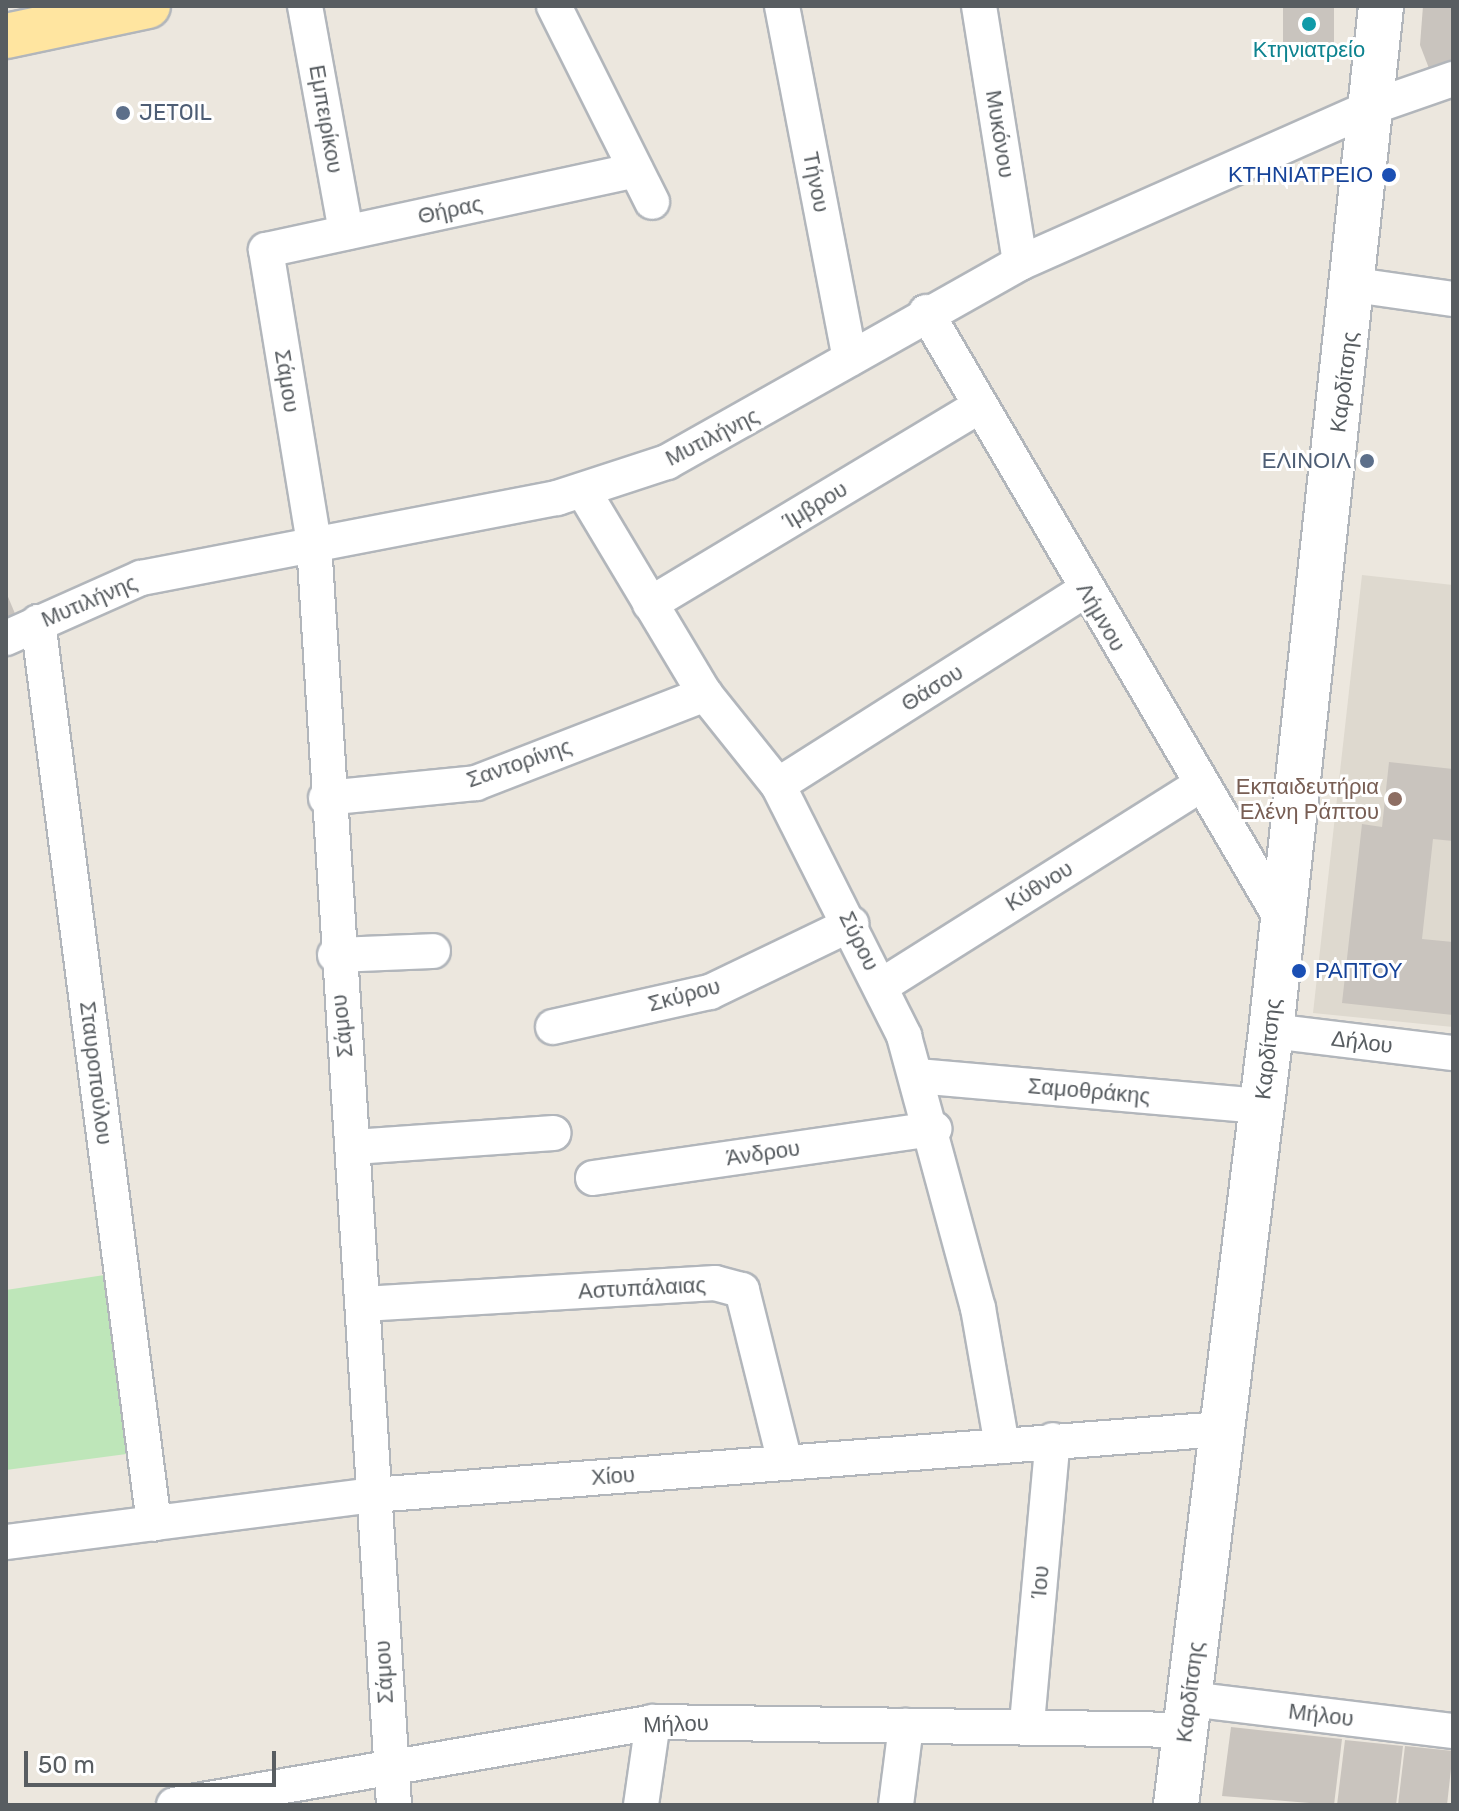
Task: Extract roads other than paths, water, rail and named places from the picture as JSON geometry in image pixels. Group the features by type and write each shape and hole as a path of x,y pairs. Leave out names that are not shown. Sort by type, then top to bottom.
{"main road":[{"path":"6,36 148,6"},
{"name":"Καρδίτσης","path":"1176,1805 1271,1031 1281,918 1355,285 1381,6"}],"street":[{"name":"Εμπειρίκου","path":"305,6 346,232"},
{"path":"554,6 652,202"},
{"name":"Τήνου","path":"782,6 850,358"},
{"name":"Μυκόνου","path":"979,6 1020,263"},
{"name":"Μυτιλήνης","path":"6,638 141,578 584,492 723,436 926,312 1020,263 1372,107 1453,79"},
{"name":"Θήρας","path":"266,250 635,170"},
{"name":"Σάμου","path":"266,250 314,543 335,955 354,1147 389,1766 394,1805"},
{"path":"1355,285 1453,299"},
{"name":"Λήμνου","path":"926,312 1198,786 1281,918"},
{"name":"Ίμβρου","path":"650,604 980,406"},
{"name":"Σύρου","path":"584,492 705,694 778,785 881,986 917,1076 934,1129 978,1308 1002,1446"},
{"name":"Θάσου","path":"778,785 1085,590"},
{"name":"Σταυροπούλου","path":"38,622 154,1524"},
{"name":"Σαντορίνης","path":"326,798 476,783 705,694"},
{"name":"Κύθνου","path":"881,986 1198,786"},
{"name":"Σκύρου","path":"553,1027 710,992 851,924"},
{"path":"335,955 433,951"},
{"name":"Δήλου","path":"1271,1031 1453,1053"},
{"name":"Σαμοθράκης","path":"917,1076 1261,1106"},
{"name":"Άνδρου","path":"593,1178 934,1129"},
{"path":"354,1147 554,1133"},
{"name":"Αστυπάλαιας","path":"363,1304 715,1283 742,1290 785,1463"},
{"name":"Χίου","path":"6,1542 373,1495 1222,1429"},
{"name":"Ίου","path":"1027,1723 1053,1440"},
{"name":"Μήλου","path":"174,1805 653,1722 906,1726 1187,1714 1453,1731"},
{"path":"641,1805 653,1722"},
{"path":"896,1805 906,1726"}],"place":[{"name":"Κτηνιατρείο","path":"1309,24"},
{"name":"JETOIL","path":"123,113"},
{"name":"ΚΤΗΝΙΑΤΡΕΙΟ","path":"1389,175"},
{"name":"ΕΛΙΝΟΙΛ","path":"1367,461"},
{"name":"Εκπαιδευτήρια Ελένη Ράπτου","path":"1395,799"},
{"name":"ΡΑΠΤΟΥ","path":"1299,971"}]}
